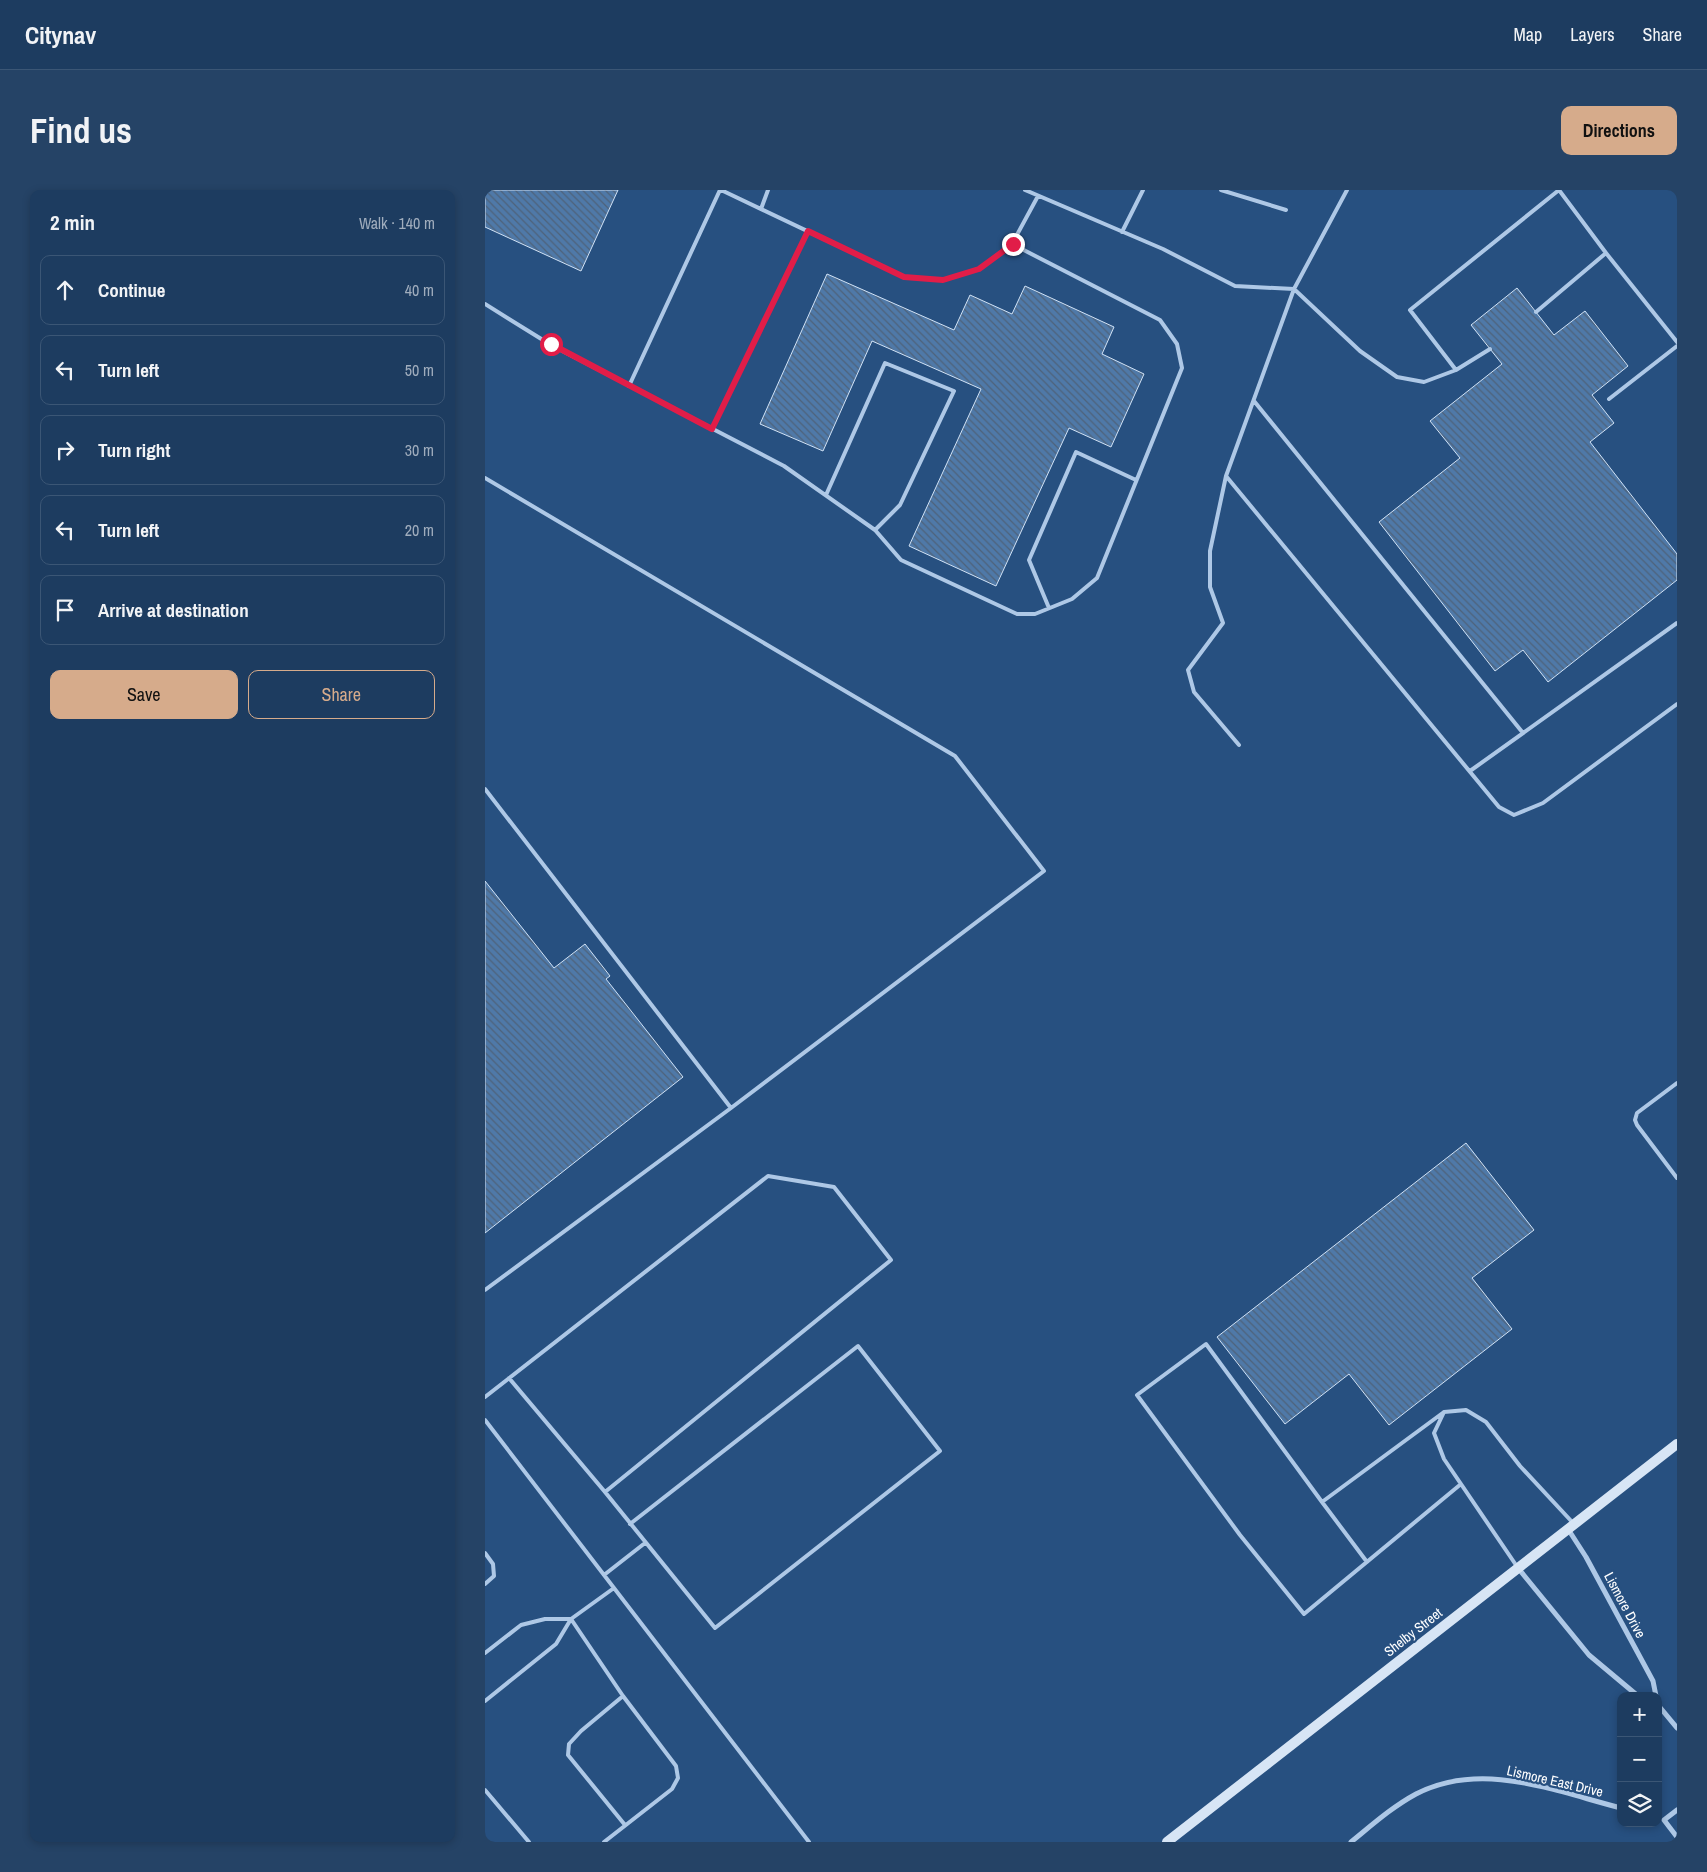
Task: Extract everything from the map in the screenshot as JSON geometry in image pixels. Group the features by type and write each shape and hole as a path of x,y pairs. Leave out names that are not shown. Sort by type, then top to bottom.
{"street":[{"name":"Shelby Street","path":"1167,1842 1677,1444"},
{"name":"Lismore Drive","path":"1571,1526 1653,1681 1655,1692"},
{"path":"1518,1568 1589,1655 1633,1692"},
{"path":"1662,1710 1677,1728"},
{"name":"Lismore East Drive","path":"1351,1842 1392,1809 1416,1794 1441,1784 1469,1778 1511,1779 1617,1807"},
{"path":"1662,1818 1677,1810"},
{"path":"1662,1820 1677,1837"}],"lane":[{"path":"629,386 721,190 904,277 943,280 979,269 1013,244 1038,196"},
{"path":"761,209 768,190"},
{"path":"1025,190 1163,249 1235,286 1294,289 1361,351 1397,377 1424,382 1456,370 1490,348"},
{"path":"1122,232 1143,190"},
{"path":"1221,190 1285,210"},
{"path":"1239,744 1194,692 1187,670 1223,623 1210,587 1210,551 1225,476 1294,289 1347,190"},
{"path":"1456,370 1411,310 1559,190 1606,253 1677,342"},
{"path":"712,429 808,231"},
{"path":"485,304 551,344 784,466 875,530 901,560 1017,614 1035,614 1072,599 1097,578 1182,368 1177,344 1160,320 1013,244"},
{"path":"1536,312 1606,253"},
{"path":"1609,399 1677,346"},
{"path":"826,495 885,363 954,391 900,505 875,530"},
{"path":"1254,400 1523,733"},
{"path":"1049,608 1029,560 1076,452 1137,480"},
{"path":"1225,476 1499,807 1513,816 1543,803 1677,704"},
{"path":"485,478 955,756 1044,871 731,1108 485,1290"},
{"path":"1470,771 1677,623"},
{"path":"485,789 731,1108"},
{"path":"1677,1083 1637,1113 1635,1120 1637,1126 1677,1178"},
{"path":"485,1397 768,1176 834,1187 891,1260 605,1492"},
{"path":"1367,1562 1206,1344 1137,1395 1240,1535 1304,1614 1367,1562 1461,1484"},
{"path":"509,1378 605,1492 630,1524 715,1628 940,1451 858,1346 630,1524"},
{"path":"1322,1502 1444,1412 1466,1410 1486,1422 1520,1466 1571,1526"},
{"path":"1444,1412 1434,1433 1444,1459 1518,1568"},
{"path":"485,1420 809,1842"},
{"path":"604,1575 645,1542"},
{"path":"485,1553 493,1564 494,1576 485,1584"},
{"path":"485,1701 556,1644 571,1619 614,1588"},
{"path":"485,1654 521,1626 545,1619 571,1619"},
{"path":"571,1619 623,1696 676,1766 678,1778 672,1789 604,1842"},
{"path":"623,1696 581,1731 569,1744 568,1755 625,1825"},
{"path":"485,1790 529,1842"}],"building":[{"path":"485,190 618,190 581,271 485,227"},
{"path":"827,274 954,330 970,295 1012,314 1025,286 1114,327 1102,354 1144,374 1111,447 1069,428 996,586 909,546 981,389 872,341 823,451 760,424"},
{"path":"1517,288 1554,335 1585,311 1628,366 1592,395 1614,423 1590,442 1677,554 1677,580 1548,682 1523,650 1495,671 1379,522 1460,458 1430,421 1502,364 1471,325"},
{"path":"485,881 554,968 585,944 610,976 606,979 683,1077 485,1233"},
{"path":"1466,1143 1534,1230 1472,1278 1512,1329 1389,1425 1349,1374 1285,1424 1217,1337"}],"route":[{"path":"551,344 712,429 808,231 904,277 943,280 979,269 1013,244"}]}
